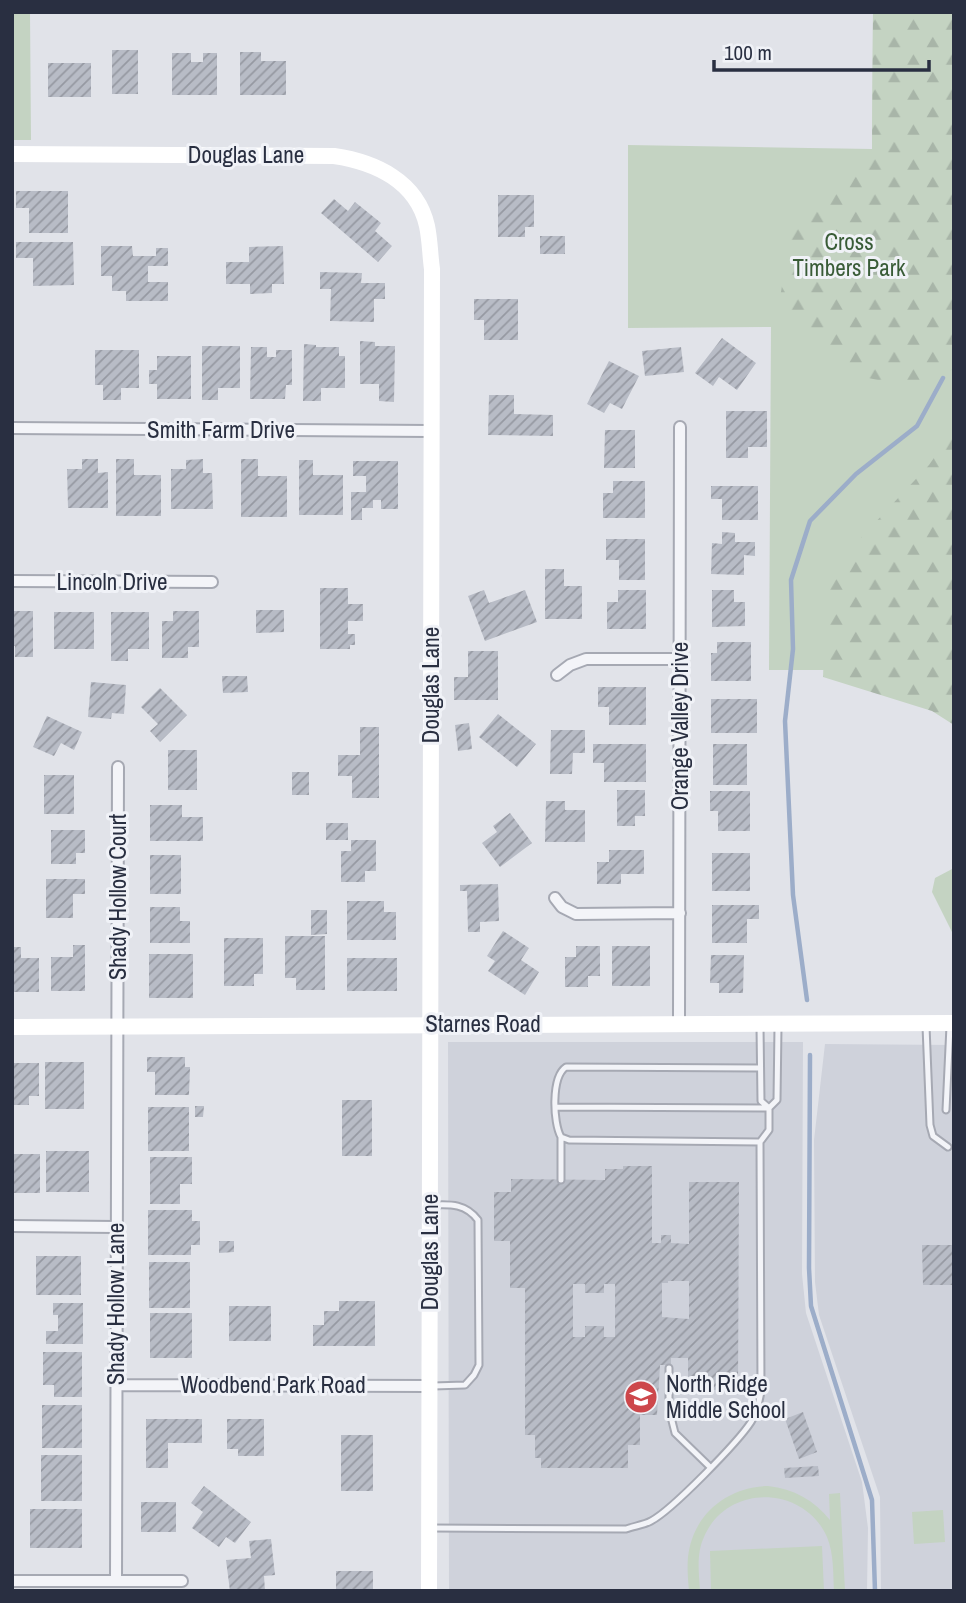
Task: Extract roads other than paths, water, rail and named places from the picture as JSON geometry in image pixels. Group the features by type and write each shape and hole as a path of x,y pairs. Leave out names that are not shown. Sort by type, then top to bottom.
{"street":[{"name":"Douglas Lane","path":"12,153 334,156 356,159 390,173 422,209 427,226 432,269 429,1591"},
{"name":"Orange Valley Drive","path":"679,1024 680,427"},
{"name":"Smith Farm Drive","path":"12,428 430,431"},
{"name":"Lincoln Drive","path":"12,581 212,582"},
{"path":"556,675 570,664 586,660 680,660"},
{"name":"Shady Hollow Court","path":"118,767 118,1026"},
{"path":"555,898 562,907 576,914 680,913"},
{"name":"Starnes Road","path":"12,1027 952,1023"},
{"name":"Shady Hollow Lane","path":"116,1581 118,1026"},
{"path":"12,1226 117,1227"},
{"name":"Woodbend Park Road","path":"116,1385 429,1386"},
{"path":"12,1581 182,1581"}],"lane":[{"path":"926,1023 930,1125 933,1136 948,1147"},
{"path":"946,1110 952,1023"},
{"path":"761,1024 761,1101 769,1108"},
{"path":"429,1528 626,1529 652,1521 673,1504 739,1438 751,1422 761,1391 760,1142 769,1129 769,1108 777,1100 778,1024"},
{"path":"561,1180 561,1137 556,1125 556,1082 561,1070 761,1068"},
{"path":"556,1107 769,1108"},
{"path":"561,1137 569,1140 760,1142"},
{"path":"429,1386 465,1385 479,1365 478,1220 472,1212 461,1206 430,1205"},
{"path":"669,1368 669,1409 674,1433 710,1467"}],"waterway":[{"path":"807,1000 793,895 785,721 793,649 791,580 810,521 856,474 917,426 943,378"},
{"path":"810,1055 811,1306 872,1500 875,1591"}],"place":[{"name":"North Ridge Middle School","path":"641,1397"}],"park label":[{"name":"Cross Timbers Park","path":"849,255"}]}
